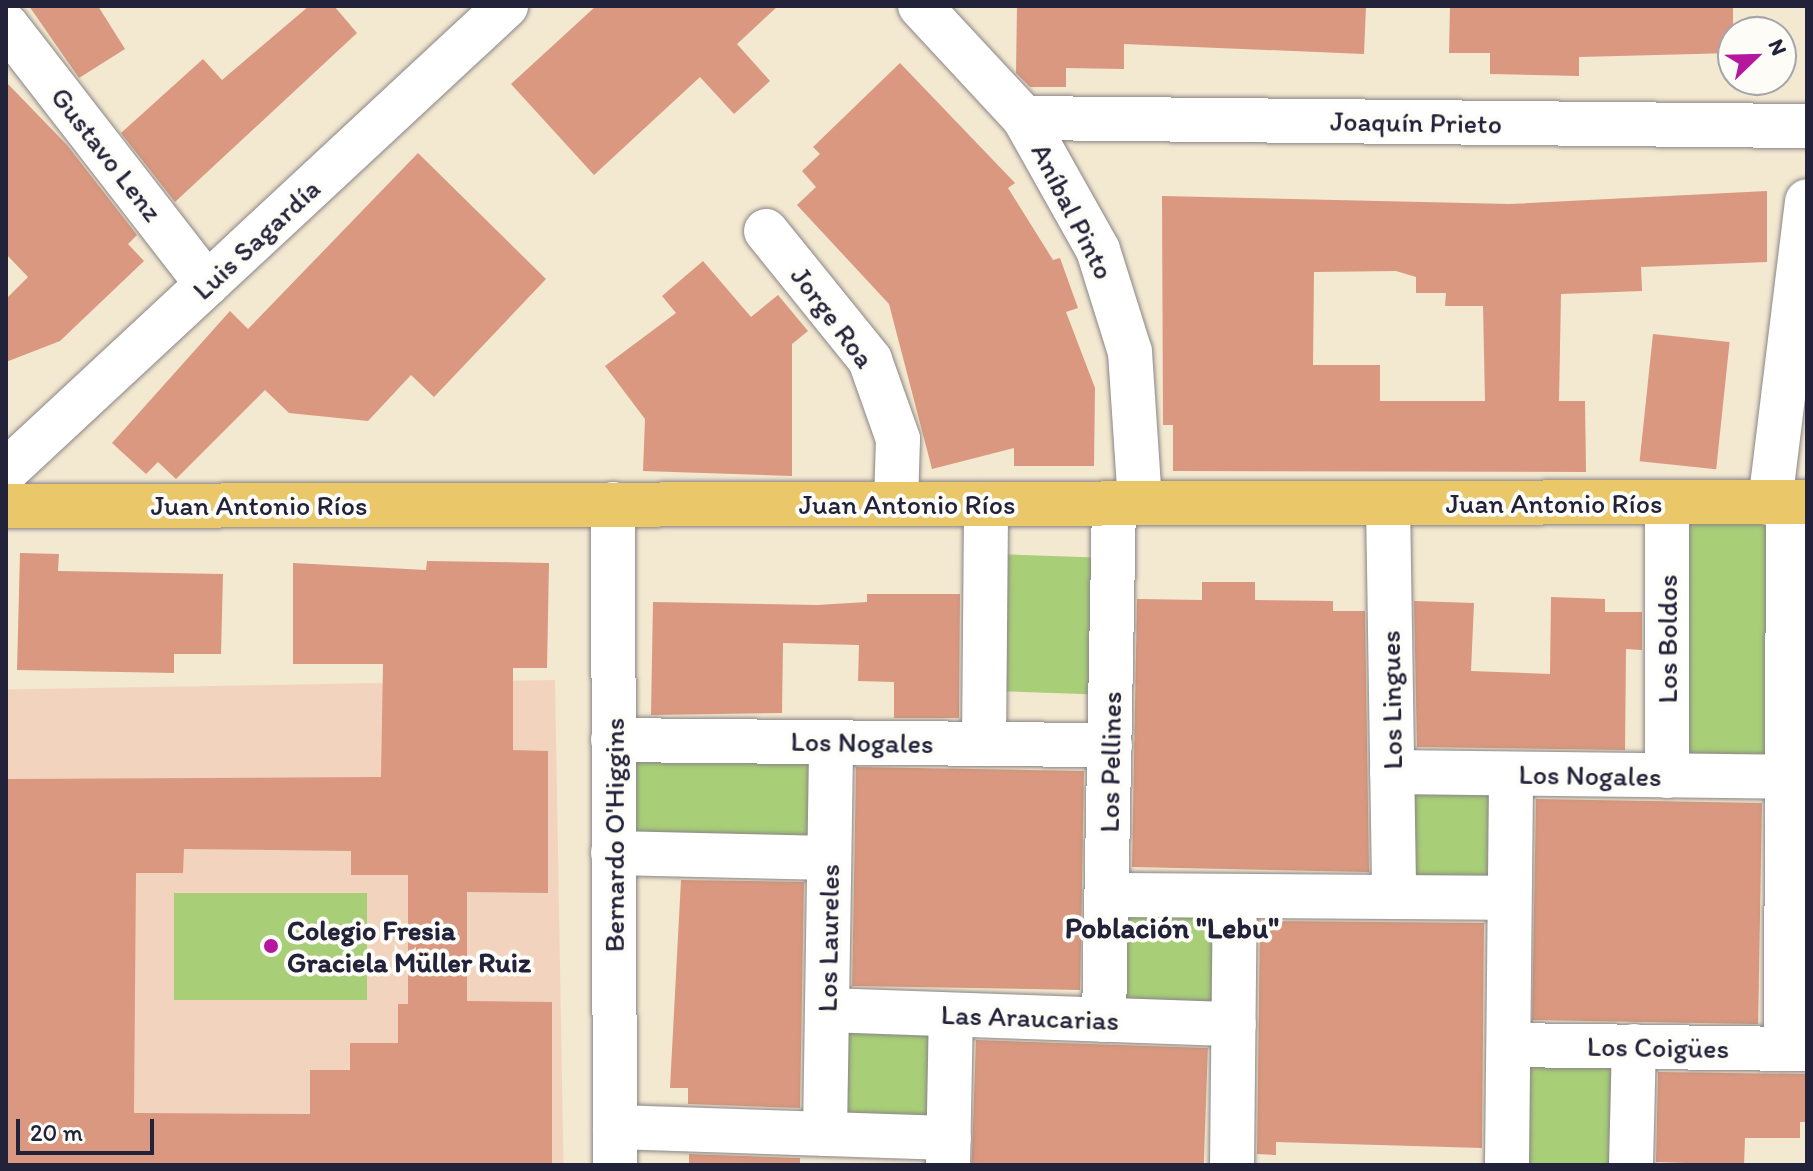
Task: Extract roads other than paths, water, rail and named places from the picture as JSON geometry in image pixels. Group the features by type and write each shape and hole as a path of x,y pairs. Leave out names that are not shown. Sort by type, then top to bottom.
{"main road":[{"name":"Juan Antonio Ríos","path":"6,506 1788,502"}],"street":[{"name":"Aníbal Pinto","path":"920,6 1024,118 1069,191 1119,307 1137,405 1127,503"},
{"name":"Luis Sagardía","path":"6,471 207,284 480,14"},
{"name":"Gustavo Lenz","path":"6,25 207,284"},
{"name":"Joaquín Prieto","path":"1024,118 1807,126"},
{"path":"1796,1049 1797,878 1787,777 1788,502 1807,201"},
{"name":"Jorge Roa","path":"766,231 870,360 898,439 896,504"},
{"name":"Los Boldos","path":"1667,502 1667,776"},
{"name":"Los Pellines","path":"1104,1020 1110,745 1127,503"},
{"name":"Los Lingues","path":"1388,503 1394,897"},
{"name":"Bernardo O'Higgins","path":"613,504 615,1146"},
{"path":"984,744 986,504"},
{"name":"Los Nogales","path":"613,740 1110,745"},
{"name":"Los Laureles","path":"825,1134 831,742"},
{"name":"Los Nogales","path":"1392,772 1787,777"},
{"path":"1507,1165 1511,774"},
{"path":"613,853 829,858"},
{"path":"1107,895 1509,898"},
{"path":"1235,896 1232,1165 1247,1165"},
{"name":"Las Araucarias","path":"827,1010 1234,1024"},
{"path":"615,1146 825,1134 948,1152 951,1015"},
{"name":"Los Coigües","path":"1509,1045 1796,1049"},
{"path":"1631,1165 1634,1046"}],"place":[{"name":"Colegio Fresia Graciela Müller Ruiz","path":"271,946"}],"district":[{"name":"Población \"Lebu\"","path":"1172,928"}]}
